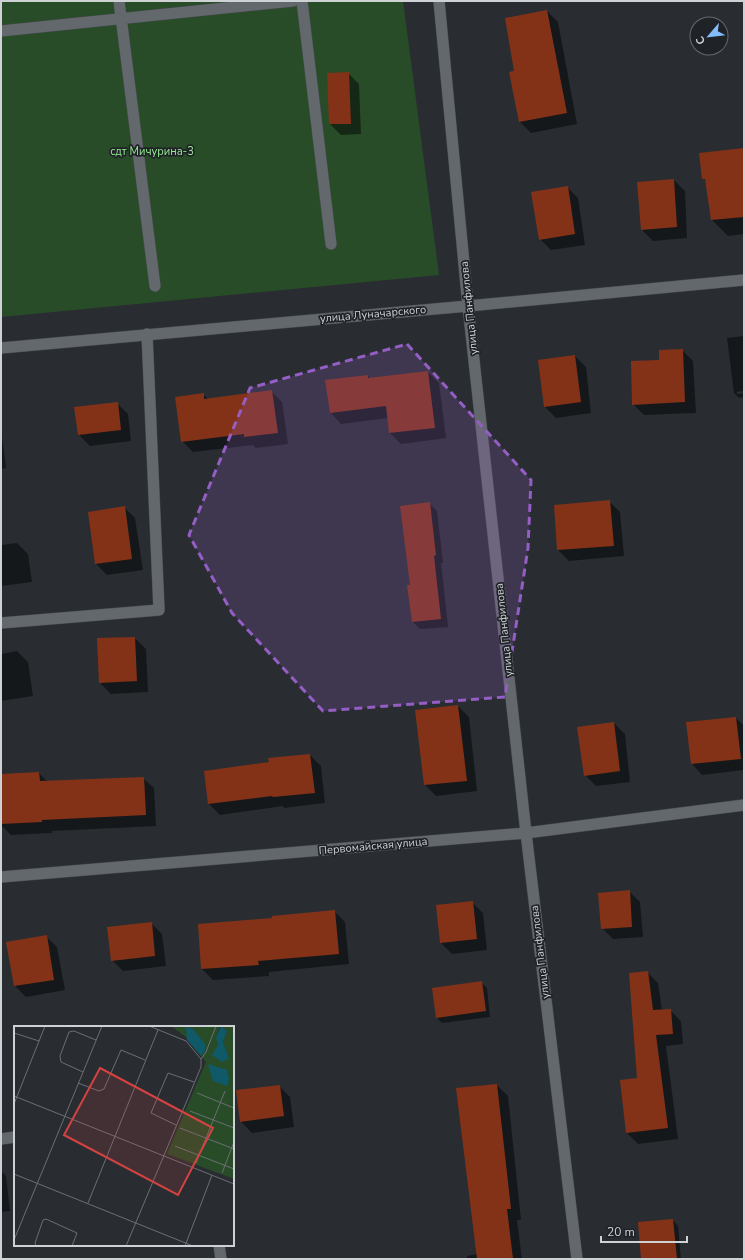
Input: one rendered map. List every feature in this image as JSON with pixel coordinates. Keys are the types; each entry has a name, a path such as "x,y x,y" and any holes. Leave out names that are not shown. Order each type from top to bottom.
{"street":[{"path":"119,1 154,286"},
{"path":"1,31 293,1"},
{"path":"302,1 331,244"},
{"name":"улица Панфилова","path":"439,1 468,306 526,833 578,1259"},
{"name":"улица Луначарского","path":"1,348 744,280"},
{"path":"1,623 159,610 146,334"},
{"name":"Первомайская улица","path":"1,877 526,833 744,805"},
{"path":"1,1139 14,1138"},
{"path":"218,1246 221,1259"}],"highlighted area":[{"path":"407,344 531,480 528,548 505,697 323,711 232,613 189,535 250,388"}],"green space":[{"name":"сдт Мичурина-3","path":"1,1 403,1 439,275 1,317"}],"building":[{"path":"547,10 567,113 519,122 509,72 514,71 505,18"},
{"path":"349,72 351,124 329,124 327,73"},
{"path":"744,148 744,217 711,220 705,179 702,179 699,153"},
{"path":"674,179 677,227 641,230 637,182"},
{"path":"568,186 575,234 539,240 531,192"},
{"path":"683,349 685,402 632,405 631,361 659,360 659,350"},
{"path":"575,355 581,402 544,407 538,360"},
{"path":"428,371 435,428 389,433 386,406 330,413 325,380 368,375 368,378"},
{"path":"272,390 278,433 244,437 244,434 181,442 175,397 204,393 204,399"},
{"path":"118,402 121,430 78,435 74,407"},
{"path":"610,500 614,546 557,550 554,505"},
{"path":"430,502 441,619 412,622 407,585 410,585 400,506"},
{"path":"125,506 132,559 95,564 88,512"},
{"path":"135,637 137,681 99,683 97,638"},
{"path":"458,705 467,781 424,785 415,710"},
{"path":"736,717 741,759 691,764 686,722"},
{"path":"614,722 620,771 584,776 577,727"},
{"path":"310,754 315,793 272,796 208,804 204,771 269,762 268,758"},
{"path":"39,772 40,781 144,777 146,815 42,820 42,822 1,824 1,774"},
{"path":"630,890 632,927 601,929 598,893"},
{"path":"473,901 477,939 440,943 436,905"},
{"path":"335,910 339,954 258,961 259,965 201,969 198,924 272,918 272,916"},
{"path":"152,922 155,956 111,961 107,927"},
{"path":"47,935 54,980 14,986 6,942"},
{"path":"648,971 653,1010 671,1009 673,1034 656,1035 668,1128 626,1133 620,1080 637,1078 629,973"},
{"path":"482,981 486,1011 436,1018 432,988"},
{"path":"497,1084 511,1209 507,1209 513,1259 477,1259 456,1088"},
{"path":"280,1085 284,1116 240,1122 236,1090"},
{"path":"673,1219 677,1259 641,1259 638,1222"}]}
